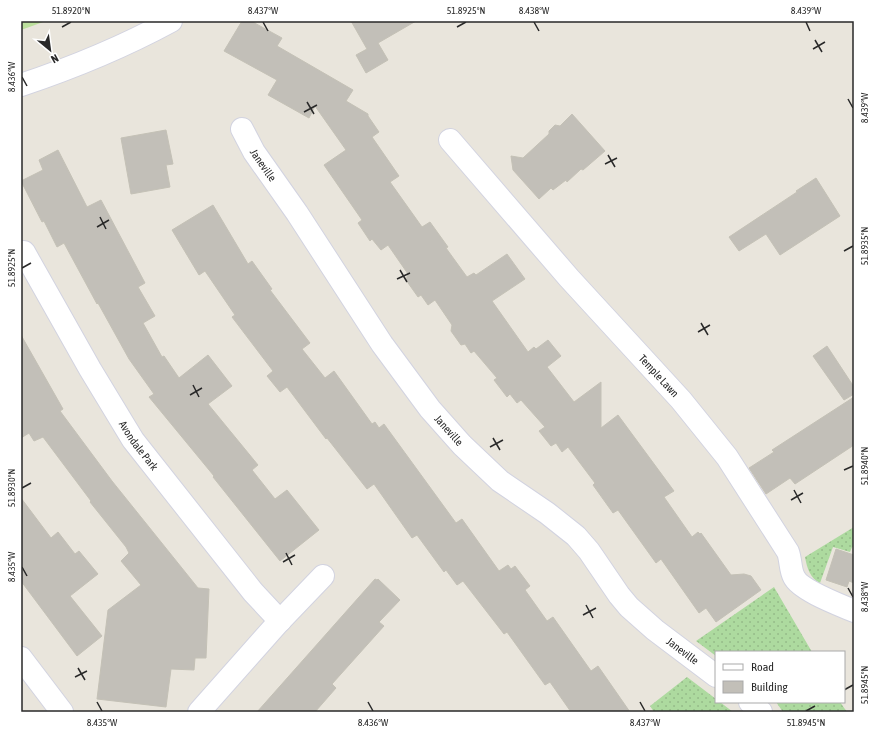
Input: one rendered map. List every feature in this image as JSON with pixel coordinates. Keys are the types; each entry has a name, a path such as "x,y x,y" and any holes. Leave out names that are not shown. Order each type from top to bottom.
{"street":[{"path":"21,85 50,76 112,50 171,21"},
{"name":"Janeville","path":"242,130 254,152 301,219 382,344 430,409 462,445 500,481 547,513 576,536 589,551 619,596 629,607 655,630 715,675"},
{"name":"Temple Lawn","path":"450,140 569,278 681,400 727,457 788,552 791,559 793,576 797,582 805,588 854,611"},
{"name":"Avondale Park","path":"24,252 90,369 133,440 254,592 280,621"},
{"path":"199,712 322,576"},
{"path":"21,658 62,712"},
{"path":"751,703 761,712"}],"green space":[{"path":"21,21 46,21 21,30"},
{"path":"854,527 854,548 852,547 850,552 833,547 820,583 810,572 805,557"},
{"path":"774,587 811,651 715,651 715,655 696,641"},
{"path":"687,677 715,698 715,703 721,703 733,712 654,712 650,706"},
{"path":"777,703 841,703 847,712 783,712"}],"building":[{"path":"242,21 251,21 282,38 277,46 353,90 346,101 368,114 379,132 372,137 399,176 390,182 422,227 430,222 448,247 446,248 467,277 474,273 476,275 507,254 525,279 492,301 528,352 534,347 536,349 548,340 561,356 547,367 574,402 601,382 601,428 618,415 674,491 664,497 692,537 698,532 700,534 701,533 731,575 744,574 751,576 761,590 716,622 706,608 699,613 661,559 656,563 618,510 613,513 593,485 595,483 568,447 562,452 556,443 551,446 539,431 545,427 521,400 517,403 510,394 507,397 494,380 497,378 474,351 471,353 465,344 461,345 451,331 452,325 435,300 428,305 421,295 418,297 406,280 408,274 388,245 381,250 372,239 370,241 358,223 362,220 324,165 346,150 315,106 309,118 268,95 277,80 224,51"},
{"path":"351,21 416,21 378,43 388,60 366,73 356,55 367,49"},
{"path":"572,114 605,151 583,170 581,169 567,182 566,180 553,190 551,188 539,199 513,170 511,156 523,158 549,134 549,131 555,125 560,126"},
{"path":"166,130 173,164 166,165 170,187 131,194 121,138"},
{"path":"58,150 87,207 101,200 145,283 138,287 155,316 143,323 162,357 164,356 179,378 208,355 232,386 208,404 258,465 252,470 275,499 287,490 319,530 280,561 213,477 214,476 149,397 154,394 129,359 64,243 57,247 44,221 42,222 21,181 43,170 39,160"},
{"path":"816,178 840,216 780,255 766,234 739,251 729,237"},
{"path":"213,205 248,264 252,261 272,289 270,290 310,343 302,349 325,378 334,371 372,424 375,422 379,428 384,424 456,523 462,519 499,571 508,565 511,569 515,566 530,586 525,590 547,621 553,617 591,671 598,666 630,712 571,712 550,682 545,685 507,632 504,634 463,581 457,585 446,570 444,572 417,535 412,538 374,484 367,489 327,438 326,439 287,387 280,392 267,376 273,371 232,317 235,315 205,271 199,275 172,230"},
{"path":"21,335 63,409 60,411 112,481 198,588 209,589 206,658 195,658 194,670 171,669 166,707 97,699 108,610 141,585 121,561 129,553 126,547 90,502 91,501 43,437 34,441 29,433 21,438"},
{"path":"827,346 854,387 854,394 844,400 813,356"},
{"path":"854,397 854,445 795,484 790,478 766,494 749,468 774,452 772,450"},
{"path":"21,498 51,538 58,532 75,554 79,551 98,574 70,596 102,636 77,656 21,581"},
{"path":"836,549 854,555 854,583 849,581 847,587 826,580"},
{"path":"375,579 378,579 400,600 379,622 384,626 332,684 336,688 315,712 257,712"}]}
